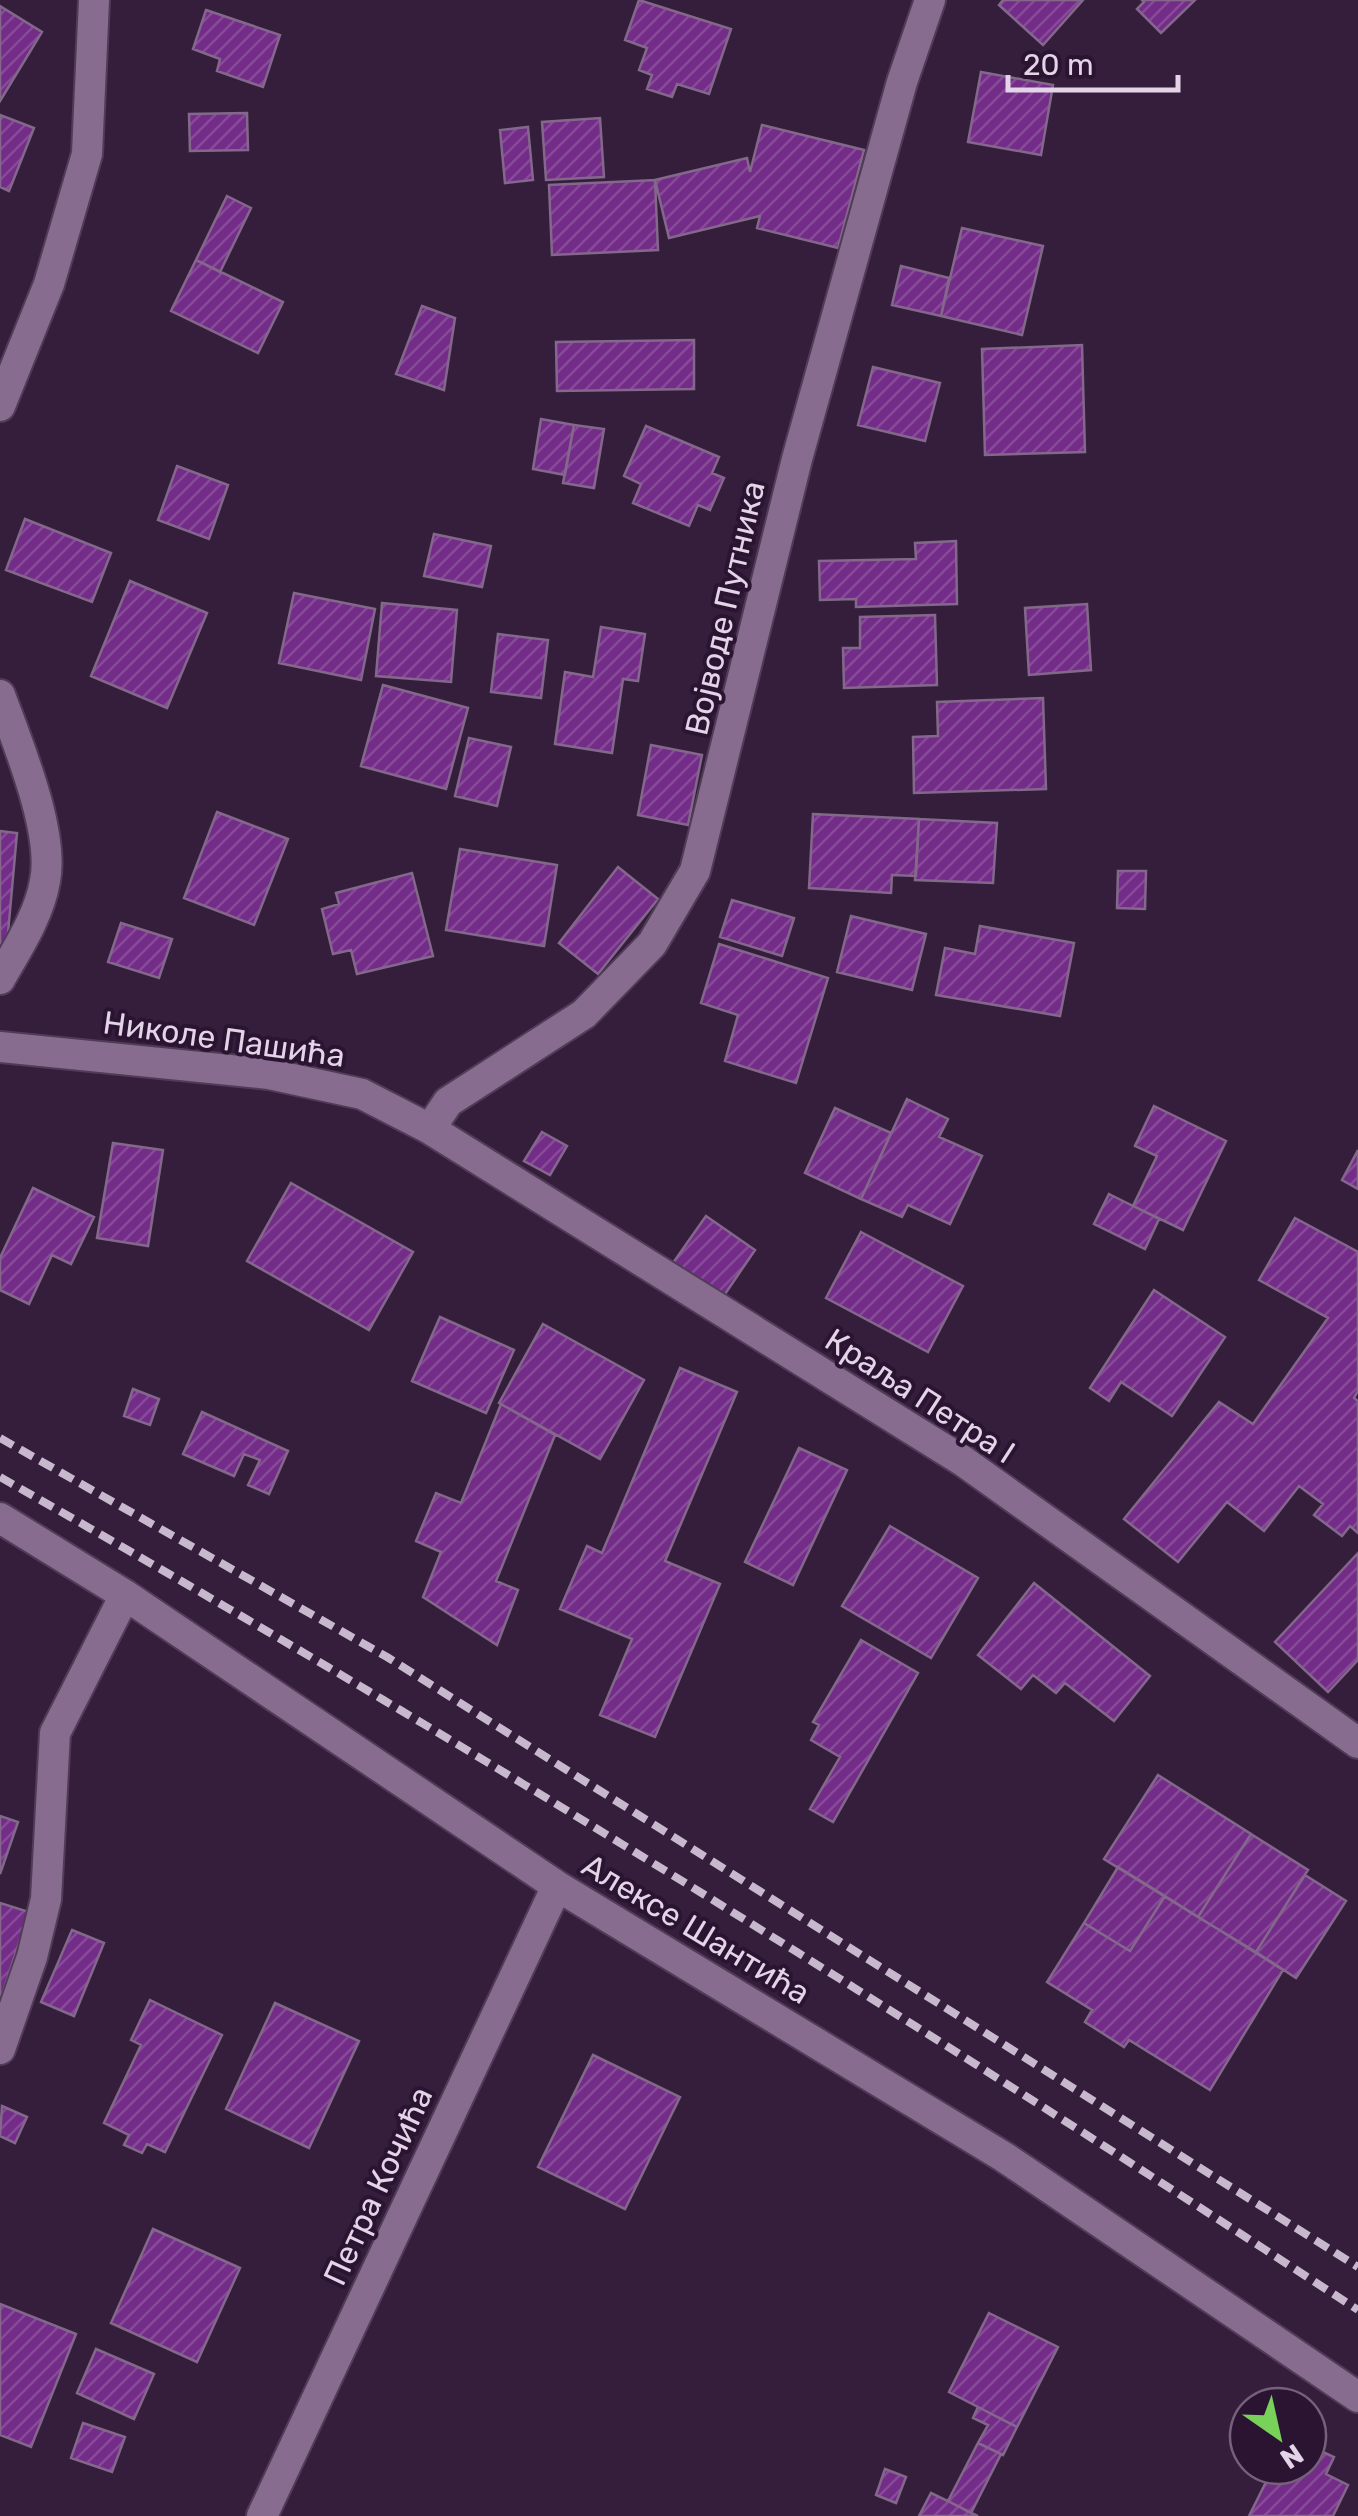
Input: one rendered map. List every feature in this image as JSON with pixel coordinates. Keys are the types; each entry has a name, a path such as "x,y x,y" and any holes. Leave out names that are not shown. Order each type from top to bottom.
{"street":[{"path":"0,406 49,284 87,154 94,0"},
{"name":"Војводе Путника","path":"430,1129 448,1102 584,1014 652,944 695,872 797,459 902,82 930,0"},
{"path":"0,695 45,836 46,880 27,932 0,979"},
{"name":"Николе Пашића","path":"0,1047 269,1074 362,1094 430,1129"},
{"name":"Краља Петра I","path":"430,1129 963,1461 1358,1743"},
{"name":"Алексе Шантића","path":"0,1518 125,1595 557,1886 1004,2157 1358,2397"},
{"path":"0,2049 32,1957 46,1899 56,1733 125,1595"},
{"name":"Петра Кочића","path":"262,2516 557,1886"}],"building":[{"path":"639,0 731,29 709,94 677,84 672,97 647,89 652,75 639,70 647,48 625,40"},
{"path":"1003,0 1083,0 1043,45 999,5"},
{"path":"1142,0 1195,0 1161,33 1137,9"},
{"path":"0,6 42,32 0,101"},
{"path":"206,10 280,35 263,87 217,71 220,59 193,49"},
{"path":"981,72 1053,85 1041,155 968,142"},
{"path":"247,113 248,150 190,151 189,114"},
{"path":"0,115 34,128 9,191 0,187"},
{"path":"600,118 604,177 546,180 542,122"},
{"path":"762,125 864,150 838,248 757,228 760,216 669,238 655,180 747,158 750,172"},
{"path":"528,127 533,180 505,183 500,130"},
{"path":"655,180 658,250 552,255 549,185"},
{"path":"227,196 251,208 220,272 196,260"},
{"path":"962,228 1043,246 1022,335 941,316"},
{"path":"196,260 283,302 258,353 171,311"},
{"path":"901,266 949,278 941,316 892,305"},
{"path":"422,306 455,318 444,390 396,374"},
{"path":"694,340 694,389 557,391 556,342"},
{"path":"1082,345 1085,452 985,455 982,349"},
{"path":"873,367 940,383 925,441 858,425"},
{"path":"541,419 574,425 565,475 533,469"},
{"path":"574,425 604,429 594,488 563,483"},
{"path":"646,426 719,457 712,473 724,478 710,510 698,505 689,526 633,503 641,484 624,476"},
{"path":"177,466 228,485 209,539 158,520"},
{"path":"25,519 111,553 92,602 6,570"},
{"path":"434,534 491,546 482,587 424,576"},
{"path":"956,541 957,604 856,607 856,599 820,600 819,561 916,559 915,543"},
{"path":"130,581 207,613 167,708 91,676"},
{"path":"294,593 375,609 361,680 279,663"},
{"path":"382,603 457,610 451,682 376,676"},
{"path":"1087,604 1091,670 1029,675 1025,608"},
{"path":"935,615 937,685 844,688 843,648 860,648 860,617"},
{"path":"601,627 645,634 638,681 623,679 612,753 555,744 565,672 593,677"},
{"path":"498,634 548,640 541,698 491,692"},
{"path":"383,685 468,708 446,789 361,766"},
{"path":"1043,698 1046,789 914,793 913,737 938,736 937,702"},
{"path":"469,738 511,747 497,806 455,796"},
{"path":"651,745 702,755 688,825 638,815"},
{"path":"217,812 288,839 254,925 184,898"},
{"path":"813,814 919,819 916,876 892,875 891,893 809,888"},
{"path":"919,819 997,823 993,883 915,880"},
{"path":"0,831 17,833 7,944 0,944"},
{"path":"460,849 557,865 544,946 446,930"},
{"path":"618,867 658,899 598,974 559,943"},
{"path":"1118,871 1146,871 1145,909 1117,908"},
{"path":"412,873 433,956 357,974 351,950 333,954 322,909 339,904 336,893"},
{"path":"732,900 794,918 782,956 720,937"},
{"path":"851,916 926,934 912,990 837,972"},
{"path":"121,923 172,939 159,978 108,962"},
{"path":"980,926 1074,943 1060,1016 936,995 945,948 975,954"},
{"path":"719,944 828,978 796,1083 725,1061 738,1015 701,1003"},
{"path":"907,1099 948,1119 939,1137 982,1156 950,1224 908,1205 902,1217 861,1199"},
{"path":"1154,1106 1226,1141 1183,1230 1133,1206 1157,1156 1135,1146"},
{"path":"835,1108 891,1133 861,1199 805,1173"},
{"path":"542,1132 567,1146 550,1175 524,1161"},
{"path":"113,1143 163,1150 148,1246 97,1238"},
{"path":"1358,1150 1358,1189 1342,1180"},
{"path":"291,1183 413,1252 369,1330 247,1261"},
{"path":"33,1188 94,1217 71,1264 52,1255 29,1304 0,1290 0,1258"},
{"path":"1109,1194 1159,1219 1145,1249 1094,1224"},
{"path":"706,1216 755,1250 723,1297 673,1263"},
{"path":"1295,1218 1358,1252 1358,1391 1354,1398 1358,1401 1358,1533 1350,1526 1342,1536 1314,1515 1323,1504 1299,1486 1264,1531 1227,1502 1178,1562 1124,1519 1219,1402 1253,1424 1328,1318 1259,1280"},
{"path":"861,1232 963,1286 928,1352 826,1298"},
{"path":"1154,1290 1225,1337 1172,1416 1121,1382 1109,1401 1090,1388"},
{"path":"440,1317 514,1350 486,1413 412,1381"},
{"path":"543,1324 644,1380 600,1459 499,1403"},
{"path":"680,1368 737,1392 665,1561 720,1584 655,1737 600,1715 632,1639 560,1609 587,1546 602,1553"},
{"path":"133,1389 159,1399 150,1425 124,1416"},
{"path":"501,1404 555,1435 496,1581 518,1590 497,1645 423,1597 441,1552 416,1541 436,1493 461,1503"},
{"path":"202,1412 288,1451 269,1494 248,1485 260,1460 244,1454 234,1476 183,1454"},
{"path":"799,1448 847,1470 793,1585 745,1562"},
{"path":"890,1526 978,1578 931,1658 842,1606"},
{"path":"1358,1553 1358,1660 1328,1692 1275,1642"},
{"path":"1034,1583 1150,1676 1114,1721 1065,1683 1056,1693 1033,1675 1021,1689 978,1655"},
{"path":"861,1640 918,1673 833,1822 810,1809 840,1757 811,1740 819,1725 813,1722"},
{"path":"1158,1775 1251,1834 1198,1917 1104,1859"},
{"path":"0,1816 18,1822 0,1874"},
{"path":"1251,1834 1308,1870 1256,1952 1198,1917"},
{"path":"1118,1867 1165,1896 1130,1951 1084,1923"},
{"path":"1305,1875 1346,1901 1296,1978 1256,1952"},
{"path":"1165,1896 1283,1970 1210,2090 1129,2040 1124,2047 1085,2022 1092,2010 1047,1982 1084,1923 1130,1951"},
{"path":"0,1903 29,1912 0,2001"},
{"path":"72,1930 104,1943 74,2016 41,2002"},
{"path":"150,2000 222,2035 165,2152 147,2144 142,2153 124,2145 129,2135 104,2123 141,2045 131,2040"},
{"path":"275,2003 359,2041 309,2148 226,2109"},
{"path":"593,2055 680,2097 625,2209 538,2167"},
{"path":"2,2106 27,2117 15,2143 0,2136"},
{"path":"153,2229 240,2268 197,2362 111,2323"},
{"path":"0,2304 76,2334 31,2447 0,2435"},
{"path":"989,2313 1058,2347 1017,2427 949,2392"},
{"path":"96,2349 154,2374 134,2419 77,2393"},
{"path":"978,2407 1017,2427 1003,2455 978,2443 988,2425 973,2418"},
{"path":"83,2423 125,2437 112,2472 71,2458"},
{"path":"978,2443 1001,2454 971,2513 948,2501"},
{"path":"885,2469 906,2477 896,2503 876,2495"},
{"path":"1328,2475 1348,2485 1333,2516 1249,2516 1264,2486 1328,2486"},
{"path":"931,2493 948,2501 978,2516 919,2516"}],"railway":[{"path":"0,1438 387,1657 1358,2267"},
{"path":"0,1477 345,1677 685,1883 1358,2310"}]}
